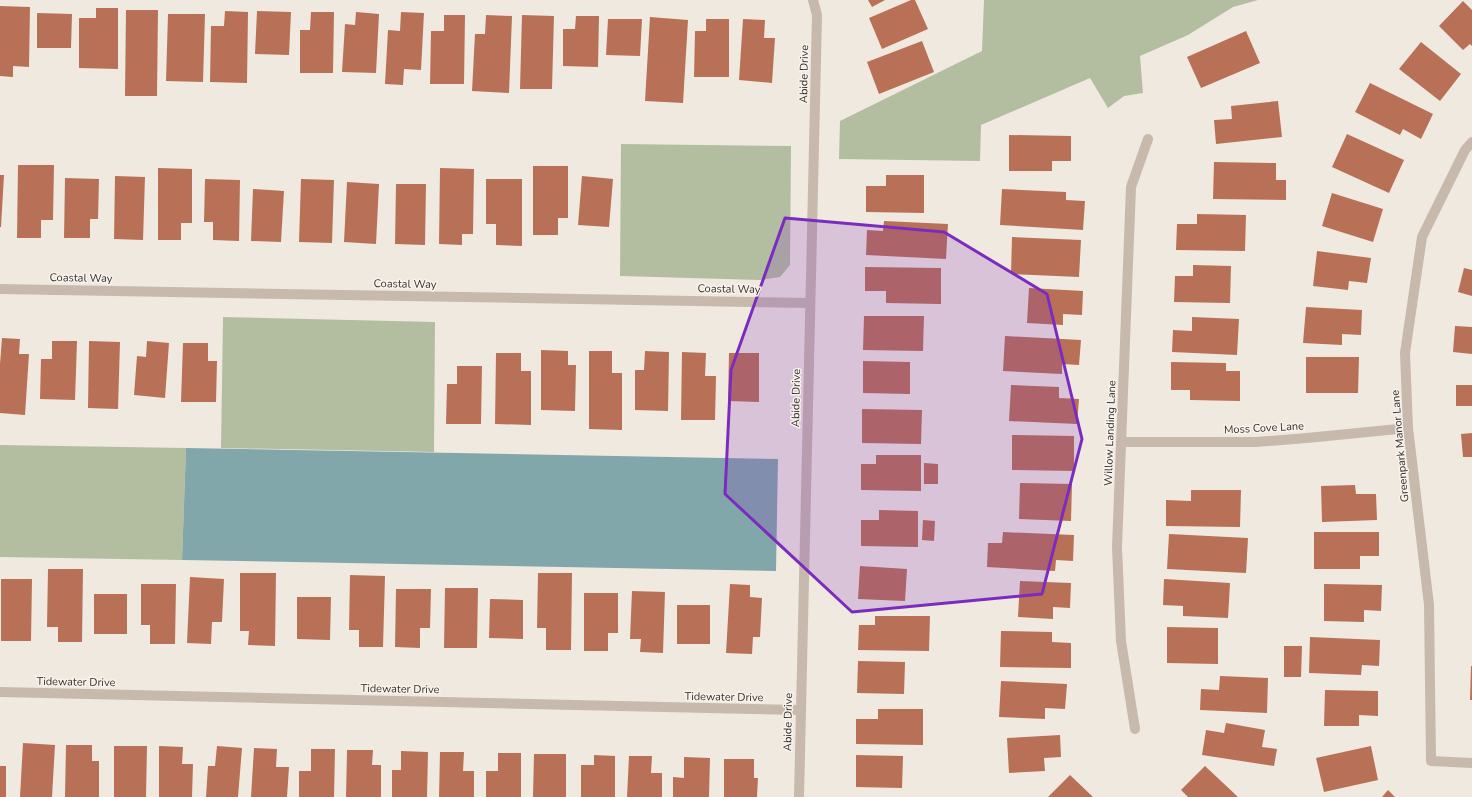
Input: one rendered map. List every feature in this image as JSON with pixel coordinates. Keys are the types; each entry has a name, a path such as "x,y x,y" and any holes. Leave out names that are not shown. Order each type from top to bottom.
{"street":[{"name":"Abide Drive","path":"799,797 817,14 813,0"},
{"name":"Willow Landing Lane","path":"1135,729 1121,641 1117,548 1131,187 1148,139"},
{"name":"Greenpark Manor Lane","path":"1472,142 1465,150 1422,237 1405,353 1408,428 1429,605 1431,761 1472,763"},
{"name":"Coastal Way","path":"0,289 810,303"},
{"name":"Moss Cove Lane","path":"1121,442 1256,442 1408,428"},
{"name":"Tidewater Drive","path":"0,692 800,710"}],"highlighted area":[{"path":"785,218 944,232 1047,294 1082,439 1042,594 852,612 725,494 731,370"}],"green space":[{"path":"984,0 1258,0 1233,7 1188,35 1140,56 1143,93 1124,96 1108,108 1090,78 981,125 980,161 839,159 840,121 982,51"},
{"path":"621,144 791,146 790,265 780,277 760,280 620,276"},
{"path":"223,317 435,322 434,452 221,448"},
{"path":"0,445 186,448 182,560 0,557"}],"water":[{"path":"186,448 778,459 776,571 182,560"}],"building":[{"path":"868,0 885,0 872,7"},
{"path":"911,0 915,0 928,29 882,49 869,18"},
{"path":"1463,1 1472,10 1472,46 1470,44 1463,50 1439,26"},
{"path":"0,6 30,7 29,67 13,66 13,77 0,76"},
{"path":"96,8 118,8 118,69 79,68 79,18 96,18"},
{"path":"126,10 158,10 157,96 125,96"},
{"path":"225,11 248,12 247,83 210,82 211,26 224,26"},
{"path":"257,11 291,12 289,55 255,54"},
{"path":"311,12 334,12 333,73 300,73 300,30 310,30"},
{"path":"356,12 379,14 376,73 342,72 345,24 355,25"},
{"path":"401,12 424,13 421,70 404,69 403,85 385,84 388,30 400,31"},
{"path":"37,13 72,14 71,48 37,48"},
{"path":"168,14 205,14 203,82 166,81"},
{"path":"444,15 465,15 464,84 430,84 431,31 444,31"},
{"path":"486,15 512,16 509,93 472,91 475,34 485,34"},
{"path":"522,15 554,16 552,89 520,89"},
{"path":"576,16 599,16 598,67 563,66 563,29 575,29"},
{"path":"650,17 688,20 683,103 645,101"},
{"path":"608,19 642,19 640,56 606,55"},
{"path":"706,19 729,19 729,77 694,77 695,31 706,31"},
{"path":"743,19 765,20 764,38 775,38 772,83 739,80"},
{"path":"1246,31 1260,63 1201,88 1187,57"},
{"path":"922,41 934,72 879,94 867,62"},
{"path":"1421,42 1461,74 1440,101 1399,69"},
{"path":"1370,83 1433,114 1421,139 1403,129 1400,135 1355,112"},
{"path":"1278,101 1282,137 1216,144 1214,120 1232,119 1231,106"},
{"path":"1347,134 1404,160 1389,193 1332,167"},
{"path":"1009,135 1071,136 1071,161 1052,161 1052,171 1009,171"},
{"path":"1214,162 1276,163 1276,180 1286,180 1286,200 1213,199"},
{"path":"18,165 54,165 53,220 41,220 41,238 17,238"},
{"path":"533,166 568,166 568,218 558,218 558,235 533,235"},
{"path":"158,168 192,169 192,223 181,223 181,240 158,240"},
{"path":"440,168 474,169 473,234 462,234 462,245 439,244"},
{"path":"0,175 4,175 1,227 0,227"},
{"path":"886,175 924,175 924,213 866,212 866,186 886,186"},
{"path":"115,176 145,177 143,240 114,239"},
{"path":"582,176 613,179 609,227 578,225"},
{"path":"65,178 99,179 98,219 90,219 90,238 64,238"},
{"path":"205,179 240,180 239,241 213,240 213,222 204,222"},
{"path":"301,179 334,180 332,243 299,242"},
{"path":"486,179 522,179 522,246 496,245 496,224 486,224"},
{"path":"347,182 379,184 376,244 344,242"},
{"path":"396,184 426,184 425,245 395,244"},
{"path":"253,189 284,191 281,242 251,241"},
{"path":"1002,189 1066,192 1066,200 1085,201 1083,230 1000,225"},
{"path":"1332,193 1383,209 1373,242 1322,226"},
{"path":"1197,214 1246,215 1245,251 1176,250 1177,224 1197,224"},
{"path":"884,221 948,224 946,259 866,255 867,230 883,231"},
{"path":"1012,237 1081,240 1079,277 1011,274"},
{"path":"1317,251 1371,258 1367,283 1349,281 1348,290 1313,286"},
{"path":"1193,265 1231,266 1230,303 1174,302 1175,276 1193,276"},
{"path":"865,267 941,268 941,304 886,303 886,291 865,291"},
{"path":"1464,268 1472,270 1472,296 1458,292"},
{"path":"1029,288 1083,291 1082,315 1063,314 1063,325 1027,323"},
{"path":"1306,307 1362,310 1361,335 1342,334 1342,345 1303,343"},
{"path":"864,316 924,316 923,351 863,350"},
{"path":"1192,317 1239,319 1237,355 1172,352 1173,330 1192,331"},
{"path":"1455,326 1472,327 1472,354 1453,352"},
{"path":"1005,336 1081,340 1079,365 1062,364 1062,374 1003,371"},
{"path":"2,338 20,339 19,354 29,354 25,415 0,413 0,364"},
{"path":"52,341 77,341 75,400 40,399 41,359 52,359"},
{"path":"89,341 120,342 118,409 88,408"},
{"path":"147,341 169,343 165,398 134,395 137,356 146,357"},
{"path":"183,343 208,343 208,361 217,361 216,402 181,402"},
{"path":"541,350 568,351 568,365 576,365 575,411 541,410"},
{"path":"589,351 612,351 612,373 622,373 622,430 589,429"},
{"path":"645,351 669,352 668,411 635,410 635,370 644,370"},
{"path":"682,352 706,353 705,376 716,376 715,420 681,420"},
{"path":"496,353 521,353 521,371 531,371 531,425 495,424"},
{"path":"729,353 759,353 759,402 728,401"},
{"path":"1306,357 1359,357 1358,393 1306,393"},
{"path":"863,361 910,362 910,394 863,393"},
{"path":"1171,362 1226,363 1226,371 1240,371 1240,401 1190,400 1190,390 1171,390"},
{"path":"457,366 482,366 481,424 446,424 447,384 457,384"},
{"path":"1011,385 1059,387 1059,398 1079,399 1077,424 1009,421"},
{"path":"1456,385 1472,385 1472,406 1456,406"},
{"path":"862,409 922,410 921,444 862,443"},
{"path":"1472,433 1472,457 1463,457 1461,434"},
{"path":"1012,435 1074,436 1074,471 1012,470"},
{"path":"876,455 921,455 921,491 861,490 861,464 876,464"},
{"path":"924,463 938,464 938,484 924,484"},
{"path":"1020,483 1072,484 1071,521 1019,519"},
{"path":"1355,485 1356,494 1376,494 1377,520 1322,522 1321,486"},
{"path":"1191,490 1241,490 1240,527 1166,526 1166,500 1191,501"},
{"path":"879,510 918,511 918,547 861,546 861,520 879,520"},
{"path":"923,520 935,521 934,541 922,540"},
{"path":"1003,532 1074,535 1073,561 1056,560 1055,571 987,567 988,543 1002,543"},
{"path":"1314,532 1379,532 1379,556 1360,556 1360,569 1314,569"},
{"path":"1169,534 1248,538 1246,573 1167,569"},
{"path":"860,566 907,569 905,601 858,599"},
{"path":"48,569 83,569 82,642 58,642 58,627 47,627"},
{"path":"240,573 276,573 275,646 248,645 249,631 240,631"},
{"path":"538,573 572,573 571,650 546,650 546,628 537,628"},
{"path":"350,575 385,576 383,647 359,647 359,630 349,630"},
{"path":"190,577 224,579 222,622 212,622 211,644 187,643"},
{"path":"1,579 32,579 31,641 1,641"},
{"path":"1164,579 1230,583 1228,618 1183,616 1183,606 1163,605"},
{"path":"1020,581 1071,583 1070,608 1053,607 1053,619 1018,617"},
{"path":"141,584 176,584 175,644 150,644 150,625 141,625"},
{"path":"730,584 750,585 750,597 762,598 760,637 753,637 752,654 726,653"},
{"path":"1324,584 1382,585 1381,611 1364,610 1364,622 1324,621"},
{"path":"445,588 478,588 477,648 444,648"},
{"path":"396,589 431,589 430,628 420,628 420,648 395,647"},
{"path":"632,591 665,592 663,653 640,652 641,639 630,639"},
{"path":"584,593 618,593 618,633 608,633 608,651 584,651"},
{"path":"94,594 127,594 127,634 94,634"},
{"path":"297,597 331,597 330,640 297,639"},
{"path":"490,599 523,600 523,639 489,638"},
{"path":"677,605 710,605 710,644 677,644"},
{"path":"875,616 930,616 929,651 858,650 859,625 875,625"},
{"path":"1167,627 1218,628 1218,664 1167,663"},
{"path":"1001,631 1052,632 1052,642 1071,643 1071,668 1000,667"},
{"path":"1310,637 1380,640 1379,666 1362,665 1361,675 1309,673"},
{"path":"1284,646 1302,646 1301,677 1284,677"},
{"path":"858,661 905,662 904,694 857,693"},
{"path":"1471,666 1472,700 1470,700"},
{"path":"1220,676 1268,678 1267,713 1200,710 1201,689 1219,690"},
{"path":"1001,681 1067,684 1065,709 1045,708 1045,719 999,717"},
{"path":"1325,690 1378,691 1378,716 1359,715 1359,726 1324,726"},
{"path":"878,709 923,709 923,745 856,744 856,719 878,719"},
{"path":"1226,723 1265,730 1262,747 1277,749 1274,766 1202,755 1206,730 1224,733"},
{"path":"1060,735 1061,757 1044,758 1045,771 1009,773 1007,738"},
{"path":"23,743 55,745 52,797 20,797"},
{"path":"66,745 92,745 92,761 99,761 99,797 65,797"},
{"path":"114,746 147,746 146,797 114,797"},
{"path":"159,746 183,747 182,764 193,764 192,797 159,797"},
{"path":"217,746 242,748 238,797 206,797 208,766 215,766"},
{"path":"1371,746 1378,780 1324,792 1316,758"},
{"path":"254,748 277,749 276,767 289,767 287,797 251,797"},
{"path":"311,749 335,749 334,797 299,797 299,771 311,771"},
{"path":"347,750 373,750 372,765 381,765 381,797 346,797"},
{"path":"401,751 428,752 427,797 392,797 392,770 401,770"},
{"path":"440,752 464,752 463,771 474,771 474,797 439,797"},
{"path":"498,753 521,753 521,797 486,797 486,771 498,771"},
{"path":"534,754 566,754 566,797 533,797"},
{"path":"594,755 615,756 615,797 581,797 581,765 594,765"},
{"path":"856,755 903,756 902,788 856,787"},
{"path":"629,756 652,756 651,773 662,773 662,797 627,797"},
{"path":"684,757 710,758 709,797 673,797 673,777 684,778"},
{"path":"724,759 754,759 754,778 758,778 757,797 724,797"},
{"path":"0,766 6,766 6,797 0,797"},
{"path":"1205,766 1238,797 1188,797 1181,790"},
{"path":"1070,775 1093,797 1048,797"},
{"path":"1388,790 1395,797 1382,797"}]}
